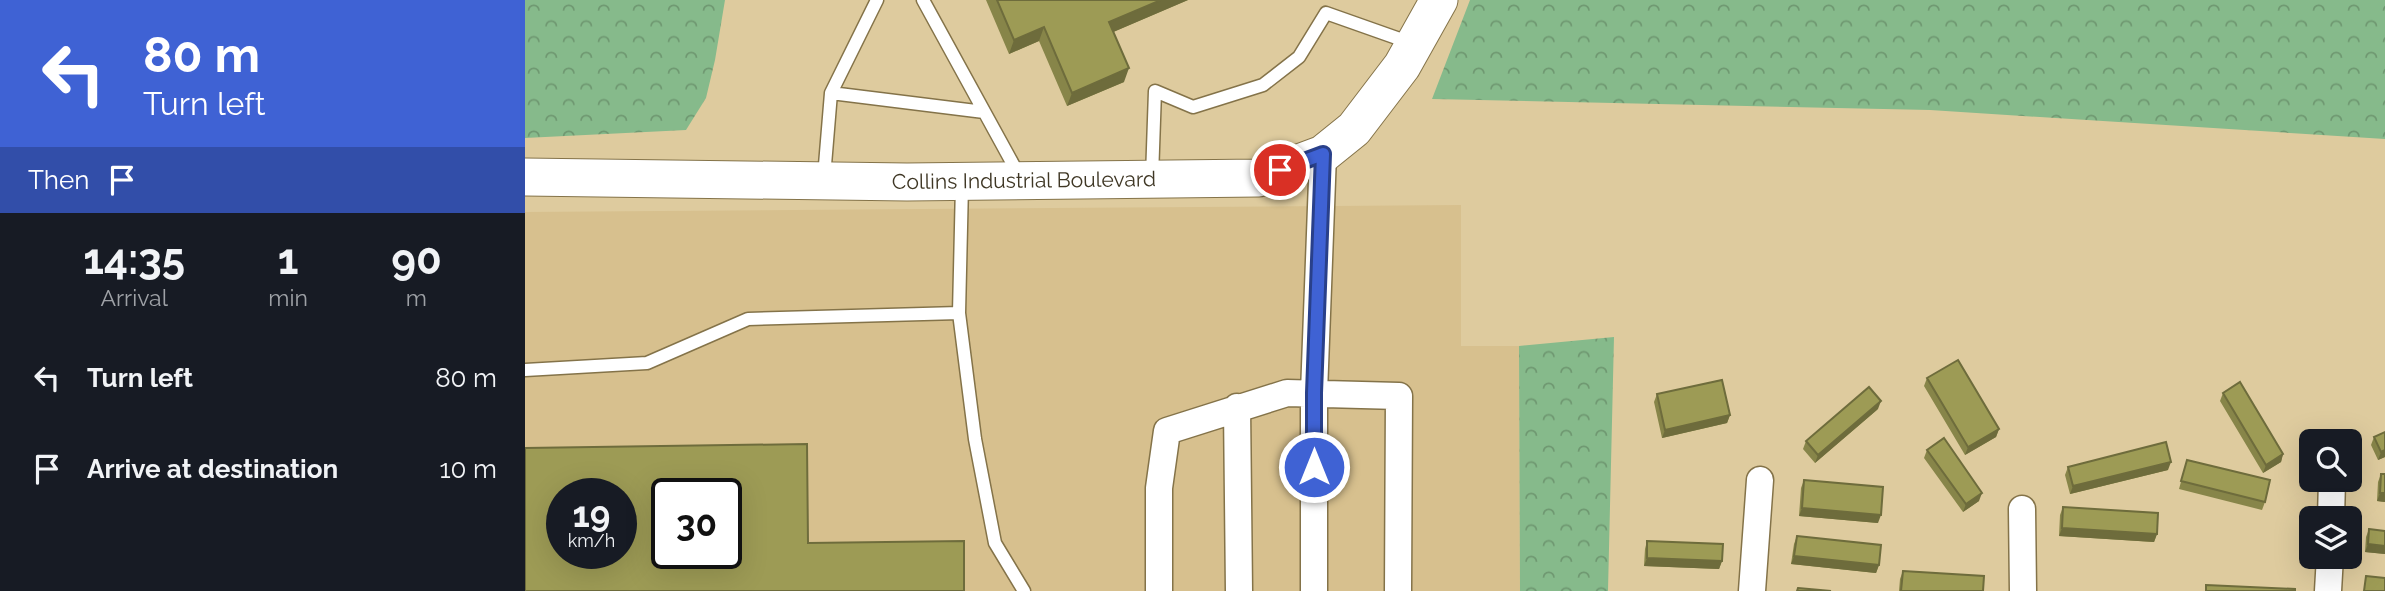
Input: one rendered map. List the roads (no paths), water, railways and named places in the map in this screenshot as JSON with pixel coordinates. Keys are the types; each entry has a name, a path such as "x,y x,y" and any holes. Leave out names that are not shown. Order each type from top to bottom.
{"street":[{"name":"Collins Industrial Boulevard","path":"525,177 824,181 1259,178 1323,154 1354,129 1402,66 1439,0"},
{"path":"1314,591 1314,393 1323,154"},
{"path":"1160,591 1159,488 1167,431 1287,393 1314,393 1399,396 1398,591"},
{"path":"1237,407 1239,591"},
{"path":"1752,591 1760,480"},
{"path":"2022,509 2023,591"},
{"path":"2328,591 2329,569"}],"lane":[{"path":"824,181 831,93 877,0"},
{"path":"923,0 1021,180"},
{"path":"1152,179 1155,91 1193,107 1263,85 1299,57 1326,13 1415,44"},
{"path":"831,93 984,112"},
{"path":"962,181 959,313 975,439 995,543 1024,591"},
{"path":"525,370 647,363 748,319 959,313"}]}
